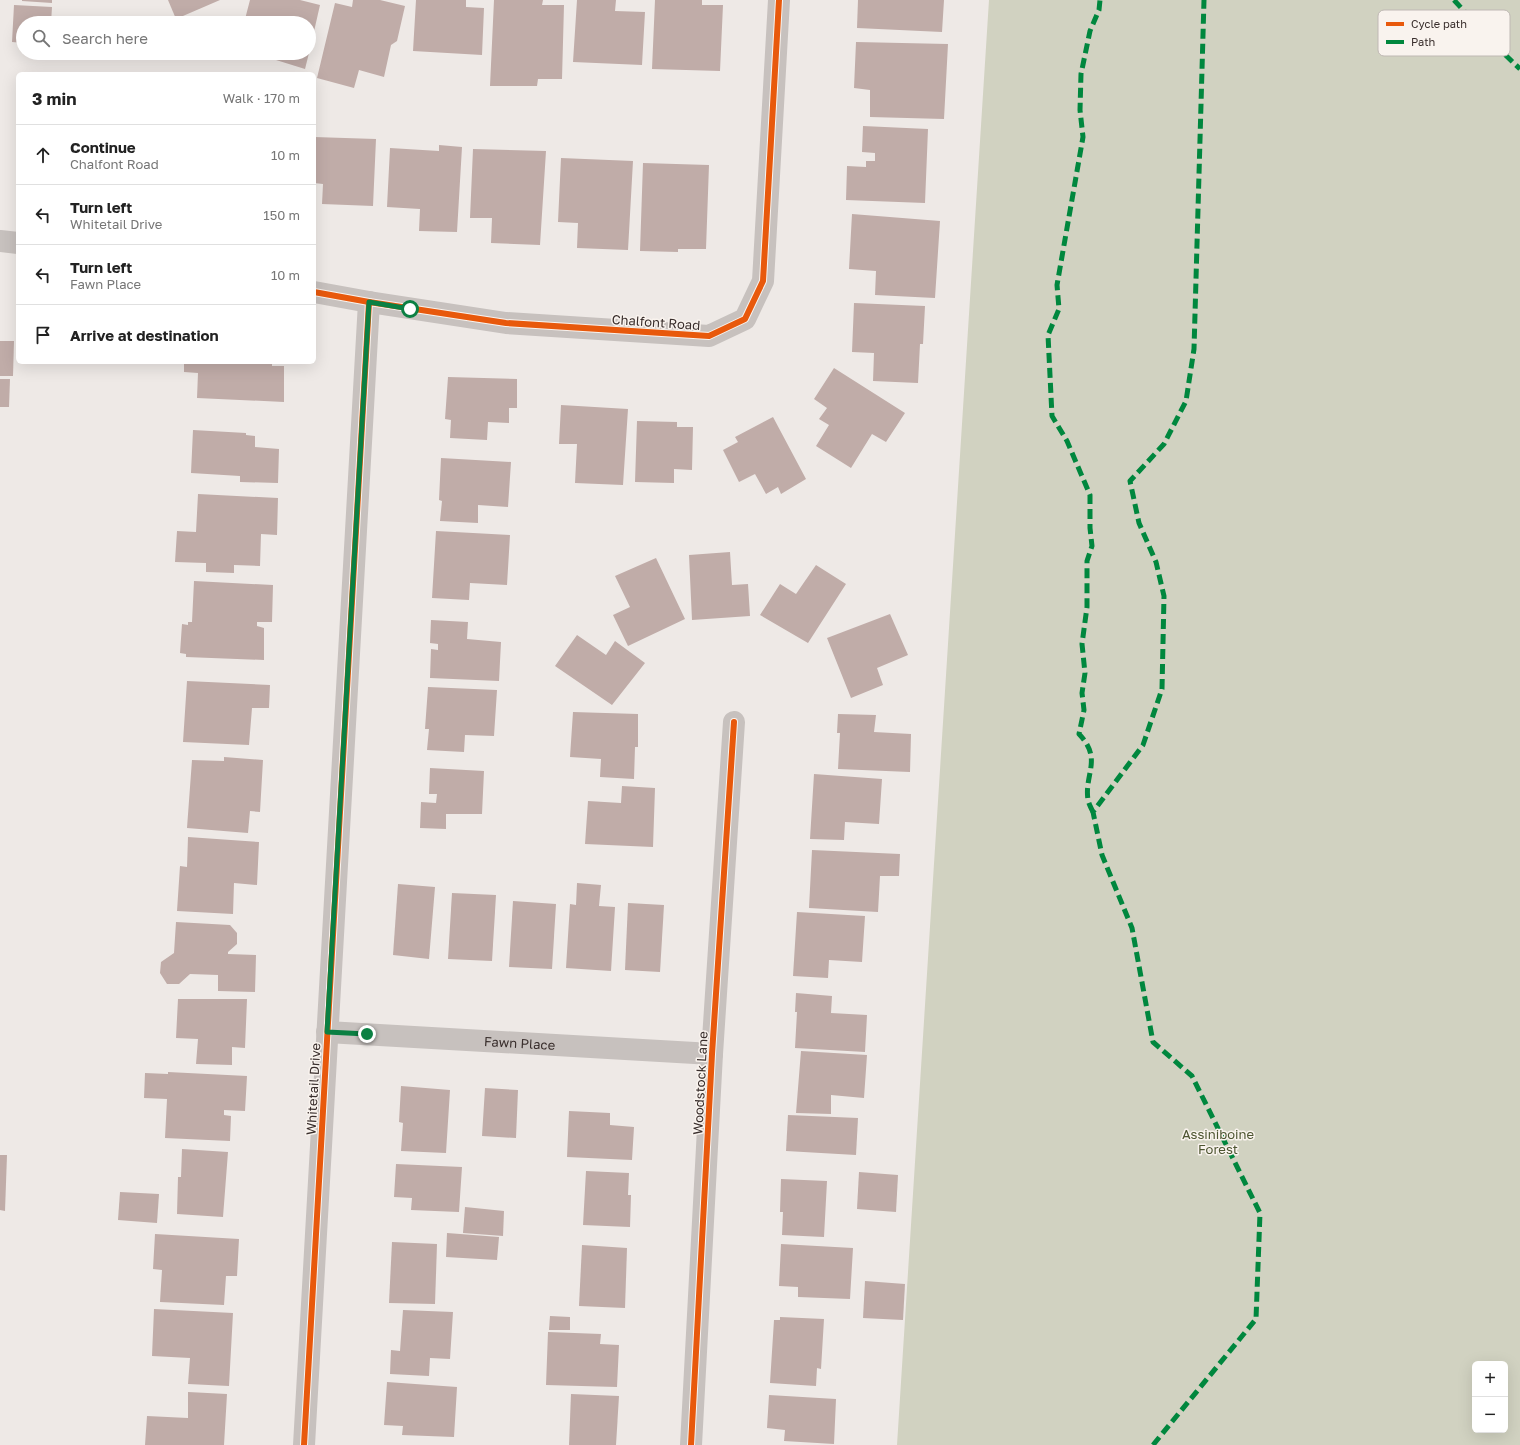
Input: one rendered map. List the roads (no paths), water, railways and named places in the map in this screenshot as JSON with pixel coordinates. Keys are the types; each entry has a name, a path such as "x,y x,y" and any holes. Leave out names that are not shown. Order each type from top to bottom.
{"street":[{"name":"Chalfont Road","path":"316,292 506,323 709,336 745,319 763,281 779,0"},
{"path":"0,242 16,243"},
{"name":"Whitetail Drive","path":"304,1445 369,302"},
{"name":"Woodstock Lane","path":"691,1445 712,1054 734,722"},
{"name":"Fawn Place","path":"327,1032 712,1054"}],"park label":[{"name":"Assiniboine Forest","path":"1218,1142"}]}
